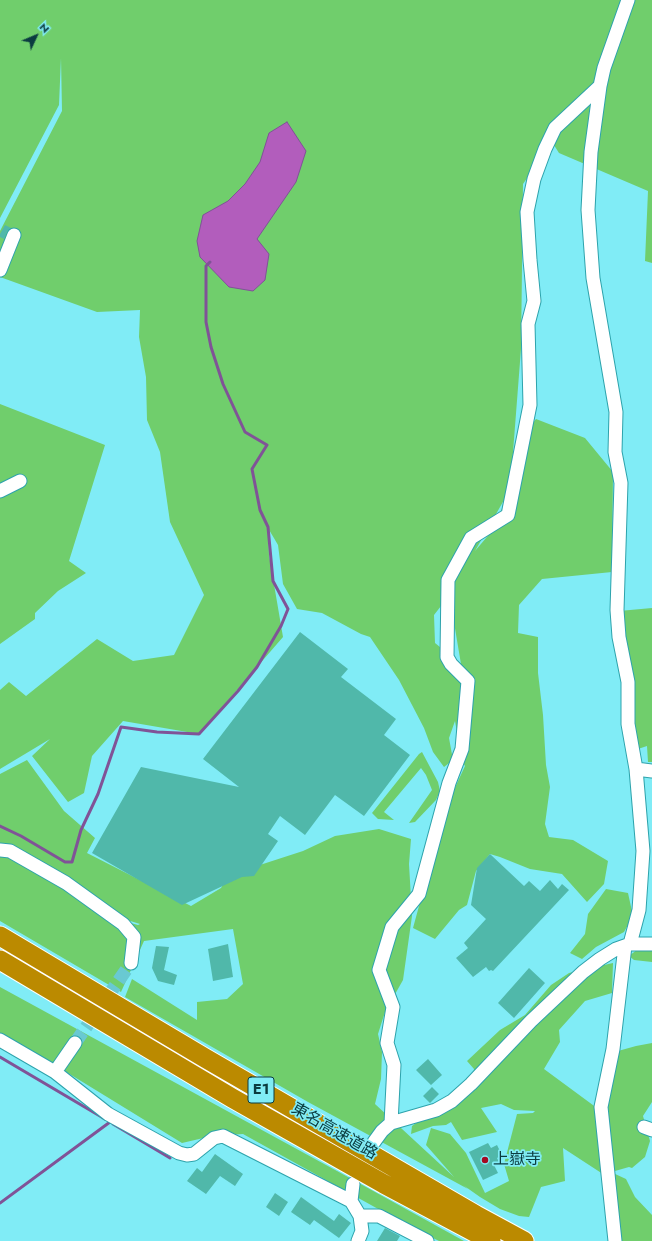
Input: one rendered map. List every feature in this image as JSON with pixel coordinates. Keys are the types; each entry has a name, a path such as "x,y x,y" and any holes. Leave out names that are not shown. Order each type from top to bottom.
{"highway":[{"name":"東名高速道路","path":"0,936 205,1058 524,1241"},
{"name":"東名高速道路","path":"0,960 239,1102 384,1184 491,1241"}],"street":[{"path":"615,1241 601,1107 613,1049 627,945 639,910 643,851 636,769 628,724 628,682 619,636 617,610 620,484 615,452 616,412 593,278 588,210 591,152 600,86 604,68 628,0"},
{"path":"391,1123 394,1065 387,1043 393,1007 379,970 392,927 419,894 449,783 462,749 468,682 447,657 448,580 471,538 508,515 530,405 528,324 534,301 527,212 534,179 545,149 555,128 600,86"},
{"path":"0,270 14,235"},
{"path":"0,491 20,481"},
{"path":"636,769 652,771"},
{"path":"0,850 10,851 66,883 98,904 123,924 134,937 130,963"},
{"path":"374,1142 382,1131 391,1123 436,1110 452,1101 471,1084 531,1021 583,972 600,959 616,949 627,945 652,944"},
{"path":"55,1072 75,1043"},
{"path":"2,1045 55,1072 108,1114 179,1153 187,1155 194,1154 214,1138 223,1136 351,1201 360,1216 362,1231 358,1241"},
{"path":"351,1201 353,1184"},
{"path":"360,1216 379,1216 427,1241"}],"green space":[{"path":"0,0 652,0 652,263 645,261 648,191 559,153 552,142 523,184 521,349 511,478 526,431 536,419 585,438 613,472 612,572 542,579 519,605 518,633 538,637 538,673 543,715 546,765 550,787 545,824 549,837 573,840 608,861 604,884 587,902 562,874 530,869 490,854 476,871 467,905 459,910 435,939 413,928 446,807 465,766 462,761 455,721 449,738 453,760 444,767 433,752 424,728 399,680 370,637 361,634 322,613 297,609 283,584 278,545 268,528 269,555 283,637 199,734 123,721 92,756 84,793 68,802 32,756 50,739 0,769 0,690 9,682 26,696 97,639 133,661 174,655 204,595 170,522 160,452 147,420 146,377 139,337 140,310 97,312 0,277 0,231 62,111 61,58 59,105 0,218","holes":["504,500 501,512 503,518 475,551","449,593 461,664 435,643 434,615 448,597"]},
{"path":"0,404 105,445 69,561 86,573 58,591 35,613 35,619 0,644"},
{"path":"652,608 652,762 648,762 647,746 635,750 619,611"},
{"path":"422,752 438,782 440,791 436,800 415,822 409,823 432,790 426,775 421,768 384,812 394,820 378,819 372,813"},
{"path":"27,760 64,811 95,838 87,853 191,906 221,888 229,875 303,851 335,836 379,829 411,839 409,864 412,916 403,980 385,1012 378,1034 382,1052 381,1079 375,1104 454,1177 426,1145 431,1128 450,1134 466,1153 485,1193 509,1181 504,1164 517,1114 533,1113 535,1111 514,1110 501,1104 481,1108 497,1132 462,1140 451,1122 446,1125 433,1126 411,1134 412,1126 471,1084 474,1069 467,1061 500,1030 525,1015 551,985 569,973 613,963 612,993 585,1001 559,1030 560,1042 544,1069 601,1111 618,1051 652,1043 652,1102 643,1116 650,1141 645,1157 632,1168 629,1167 615,1171 608,1168 609,1178 563,1148 565,1181 541,1187 529,1217 519,1216 500,1209 463,1185 468,1189 308,1102 125,997 132,979 197,1020 197,1002 227,999 243,984 233,929 144,941 121,992 0,921 0,853 70,892 102,915 138,925 140,924 111,915 0,844 0,774"},
{"path":"606,889 628,893 633,916 624,932 596,947 582,959 570,953 585,934 588,914"},
{"path":"642,946 652,948 652,962 634,960 629,956"},
{"path":"0,987 464,1241 439,1241 407,1225 243,1134 212,1136 182,1143 50,1062 0,1036"},
{"path":"613,1173 626,1179 635,1197 652,1215 652,1241 618,1241"}],"shaded area":[{"path":"287,122 306,151 296,182 257,239 269,254 265,280 253,291 229,287 200,257 197,241 203,215 228,201 245,184 260,162 269,133"}],"building":[{"path":"5,225 11,228 7,232 4,239 0,237 0,234"},
{"path":"300,632 348,669 341,677 396,719 384,735 410,755 364,816 335,795 305,835 280,816 268,834 278,841 254,876 242,877 182,905 92,853 141,767 239,787 203,759"},
{"path":"490,854 524,886 529,881 540,891 550,880 558,889 562,884 569,890 493,971 489,971 486,967 473,977 456,958 468,948 464,943 486,919 471,905 477,868"},
{"path":"228,944 233,977 213,981 208,949"},
{"path":"156,946 169,947 164,970 177,975 174,985 158,981 152,968"},
{"path":"529,968 545,983 514,1018 498,1003"},
{"path":"428,1059 442,1075 431,1085 416,1070"},
{"path":"432,1087 439,1094 430,1103 423,1096"},
{"name":"上嶽寺","path":"488,1143 491,1148 497,1145 502,1155 497,1158 499,1162 494,1165 498,1173 483,1180 469,1152"},
{"path":"215,1154 243,1174 235,1186 220,1176 206,1194 187,1181 197,1168 202,1172"},
{"path":"275,1193 288,1202 279,1216 266,1207"},
{"path":"301,1197 334,1221 339,1214 351,1223 339,1238 314,1220 310,1225 291,1212"},
{"path":"385,1228 400,1236 397,1241 377,1241"}],"waterway":[{"path":"0,826 21,836 65,862 72,862 81,830 98,794 121,727 157,732 199,734 238,691 257,667 281,626 288,609 273,581 268,527 260,510 252,469 267,445 245,432 223,384 211,347 206,322 206,266 210,262"},
{"path":"0,1057 105,1119"},
{"path":"0,1203 110,1122"},
{"path":"113,1124 170,1158"}],"tunnel":[{"path":"75,1043 131,963"}],"place":[{"name":"上嶽寺","path":"485,1160"}]}
